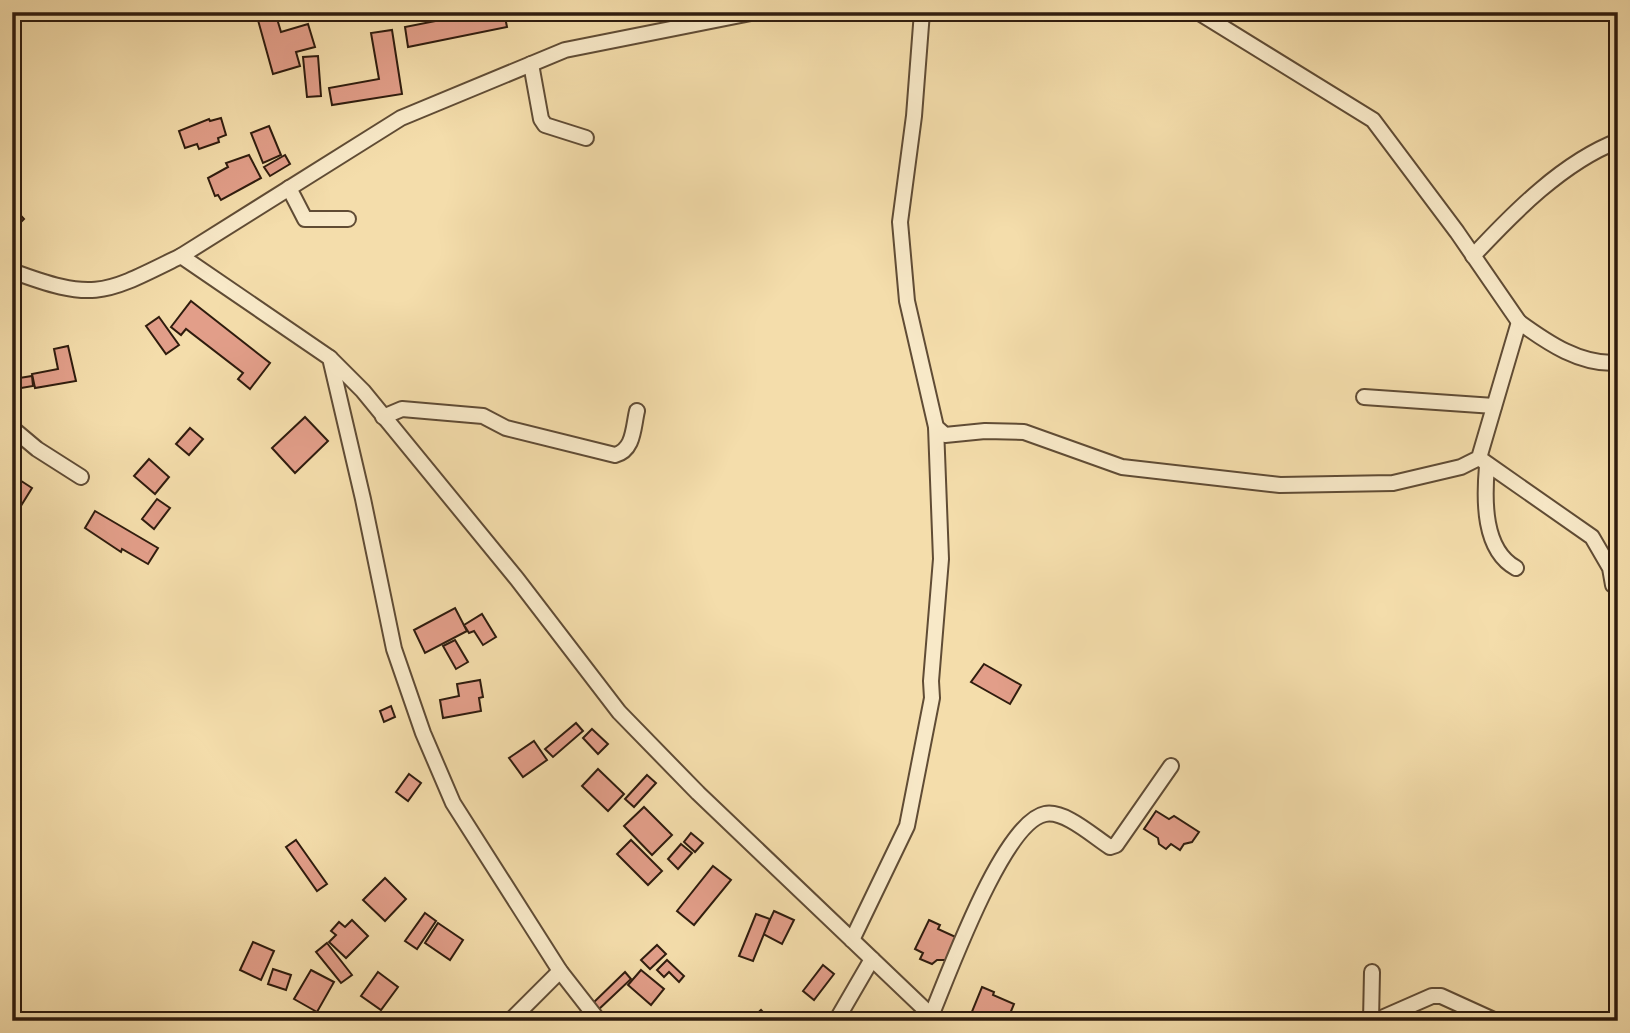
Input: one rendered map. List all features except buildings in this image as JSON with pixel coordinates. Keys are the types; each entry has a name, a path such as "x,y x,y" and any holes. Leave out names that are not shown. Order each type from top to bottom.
{"street":[{"path":"12,271 52,286 101,291 126,283 181,256 401,118 565,50 756,12"},
{"path":"852,940 907,826 932,698 941,559 936,427 907,301 900,222 914,116 922,12"},
{"path":"1198,12 1373,120 1474,256 1519,322 1571,355 1605,364 1618,363"},
{"path":"531,64 541,120 545,125 586,138"},
{"path":"1474,256 1500,226 1566,168 1589,152 1618,141"},
{"path":"289,188 305,219 348,219"},
{"path":"181,256 330,358 363,391 517,579 620,712 698,793 934,1018 999,860 1030,821 1043,814 1055,814 1110,847 1116,845 1171,766"},
{"path":"1516,568 1503,561 1494,547 1483,462 1494,407 1519,322"},
{"path":"12,339 12,349"},
{"path":"330,358 394,649 423,733 453,803 560,971 599,1021"},
{"path":"1364,397 1494,407"},
{"path":"383,417 402,409 483,416 506,428 615,455 624,453 630,445 636,411"},
{"path":"936,427 945,435 1024,432 1122,467 1280,485 1393,483 1483,462 1534,494 1556,514 1592,537 1610,568 1613,585 1618,586"},
{"path":"12,428 37,449 81,477"},
{"path":"836,1021 872,959"},
{"path":"510,1021 560,971"},
{"path":"1372,972 1373,1021 1432,996 1441,996 1496,1021"}]}
